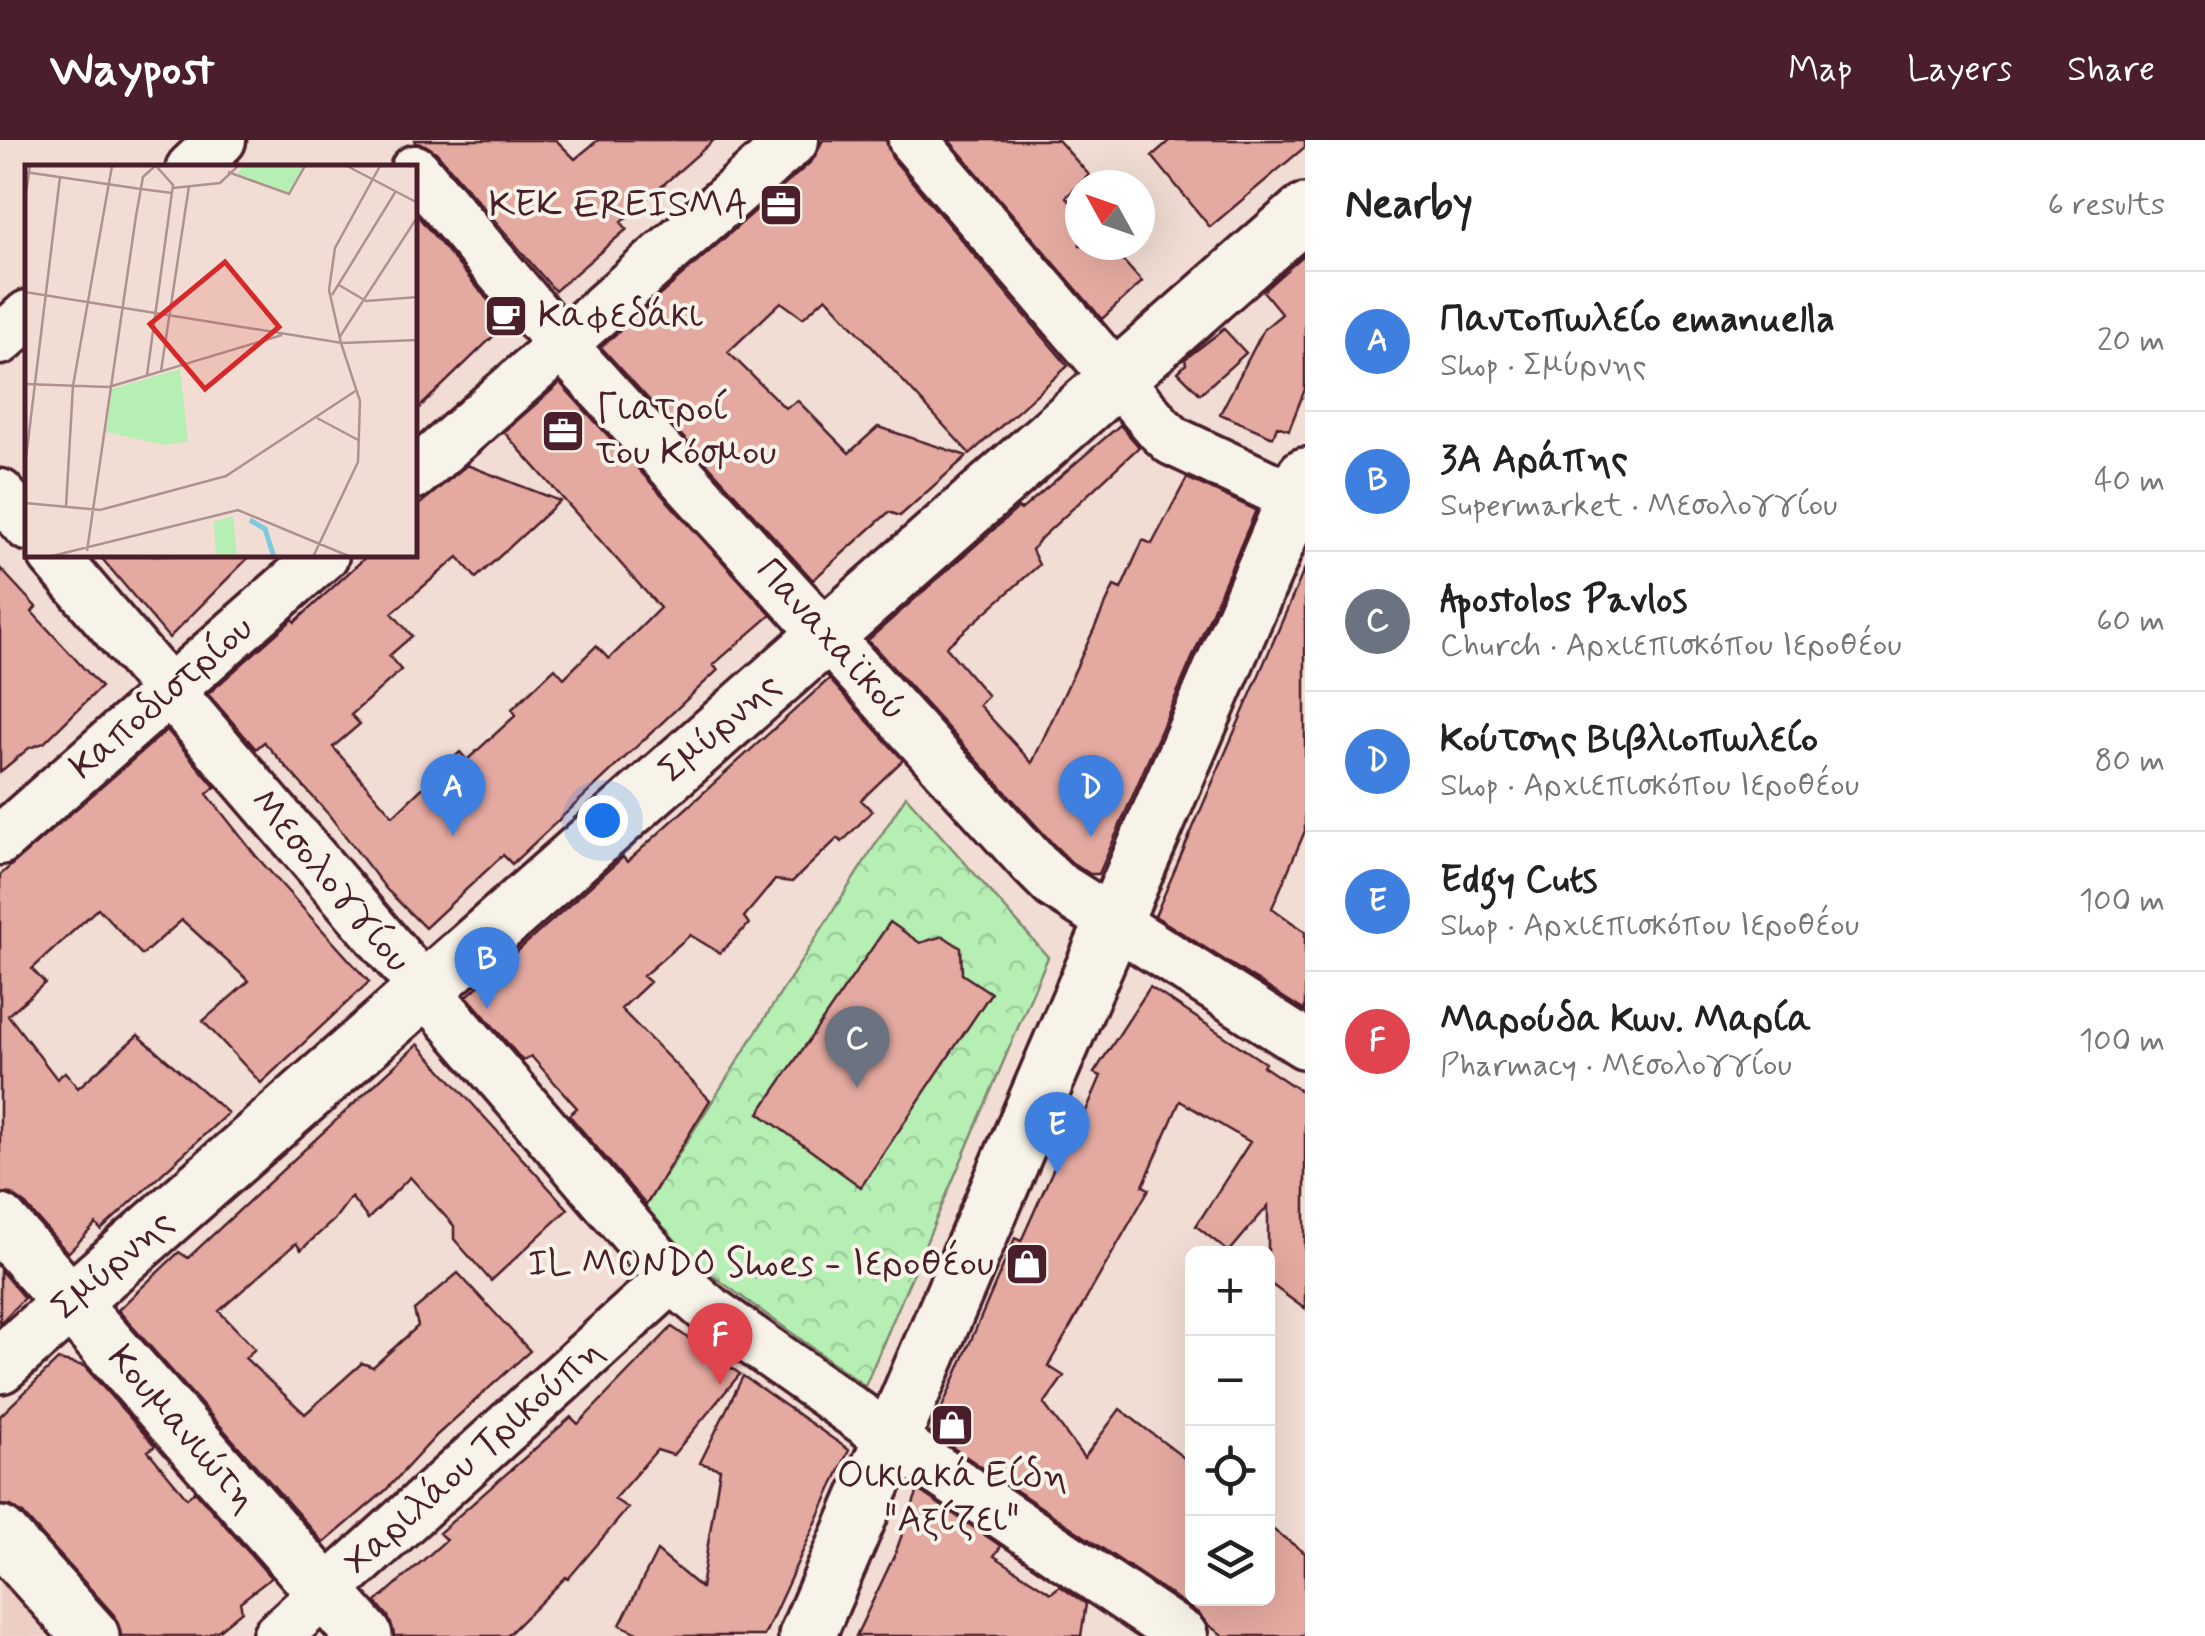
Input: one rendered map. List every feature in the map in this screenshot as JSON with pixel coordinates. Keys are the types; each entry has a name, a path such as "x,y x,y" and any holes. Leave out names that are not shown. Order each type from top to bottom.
{"street":[{"path":"194,165 221,140"},
{"name":"Παναχαϊκού","path":"390,140 411,165"},
{"path":"418,471 794,140"},
{"path":"806,1636 1302,493 1173,440 913,140"},
{"name":"Παναχαϊκού","path":"418,174 562,345 1054,884 1305,1044"},
{"name":"Σμύρνης","path":"0,1365 1305,212"},
{"path":"0,340 25,318"},
{"path":"0,494 25,523"},
{"name":"Μεσολογγίου","path":"56,558 672,1278 708,1309 892,1439 1183,1636"},
{"name":"Καποδιστρίου","path":"0,840 321,558"},
{"name":"Κουμανιώτη","path":"0,1223 364,1636"},
{"name":"Χαριλάου Τρικούπη","path":"276,1636 672,1278"},
{"path":"0,1535 91,1636"}],"shaded area":[{"path":"0,1557 68,1636 0,1636"}],"green space":[{"path":"906,796 1048,957 865,1386 698,1265 645,1207"}],"building":[{"path":"415,140 556,140 575,159 598,140 714,140 621,222 627,229 555,291 436,152"},
{"path":"823,140 886,140 892,158 1068,366 970,454 826,297 803,318 781,302 728,352 785,408 798,401 849,453 878,427 967,456 900,516 889,512 813,580 601,347 812,161"},
{"path":"949,140 1058,140 1085,170 1065,170 1065,260 1122,260 1142,282 1102,319"},
{"path":"1170,140 1305,140 1305,147 1210,227 1152,156"},
{"path":"418,217 507,323 418,409"},
{"path":"1305,254 1305,389 1289,430 1277,426 1273,437 1220,414 1264,329 1282,314 1263,291"},
{"path":"1224,329 1246,353 1200,394 1178,372 1186,364 1185,359"},
{"path":"560,383 771,615 713,665 718,670 512,864 503,855 425,928 387,890 329,815 264,742 256,749 208,694 365,558 418,558 418,506 467,465 560,501 476,578 458,557 392,613 412,636 389,656 401,670 351,715 360,724 333,747 393,816 460,752 467,760 516,715 512,709 555,668 564,678 596,646 609,659 660,608 504,432"},
{"path":"1120,425 1139,447 1041,538 1032,550 1039,565 946,647 988,696 979,705 1032,763 1114,586 1121,589 1143,540 1152,544 1187,478 1256,510 1099,874 1090,874 1054,845 868,640 1018,508 1021,510"},
{"path":"102,558 248,558 169,638"},
{"path":"0,568 36,607 32,612 101,687 44,743 29,748 0,772"},
{"path":"1305,568 1305,831 1272,908 1305,932 1305,1011 1155,916"},
{"path":"829,679 903,760 861,800 872,811 842,842 838,838 792,882 775,880 744,917 749,924 720,953 690,935 643,976 650,982 621,1009 710,1100 646,1205 569,1115 577,1108 531,1056 523,1061 467,996 623,857 627,862"},
{"path":"167,730 215,787 207,794 256,856 369,982 261,1083 203,1021 249,981 182,920 142,955 98,908 32,969 45,983 8,1015 57,1079 65,1072 78,1088 138,1035 228,1113 101,1230 96,1224 68,1253 23,1202 11,1194 0,1193 0,875"},
{"path":"890,922 920,943 943,936 961,948 962,974 991,993 861,1187 759,1113"},
{"path":"1150,987 1305,1094 1305,1309 1275,1287 1275,1246 1268,1246 1268,1206 1234,1246 1221,1246 1196,1226 1250,1142 1180,1101 1143,1186 1149,1189 1048,1366 1064,1376 1044,1404 1084,1458 1120,1409 1185,1459 1185,1604 931,1433 1015,1238 1021,1241 1065,1143 1071,1146 1101,1076 1094,1073"},
{"path":"418,1044 568,1209 491,1281 454,1239 454,1226 410,1177 368,1219 351,1197 334,1220 301,1250 296,1243 219,1311 255,1349 245,1358 305,1414 362,1363 373,1367 418,1326 414,1310 458,1273 530,1351 437,1435 385,1491 324,1543 118,1310 179,1252 188,1258"},
{"path":"0,1270 24,1298 0,1323"},
{"path":"672,1327 740,1374 673,1455 657,1450 614,1499 628,1508 568,1579 507,1636 394,1636 388,1616 376,1602 446,1540 439,1533 571,1417 578,1424"},
{"path":"58,1360 84,1366 155,1446 148,1451 187,1498 195,1491 271,1578 240,1602 242,1611 219,1630 205,1636 121,1636 114,1615 23,1514 11,1506 0,1505 0,1416"},
{"path":"743,1376 849,1450 764,1636 644,1636 620,1625 657,1551 701,1588 720,1469 700,1463"},
{"path":"918,1490 1001,1546 994,1556 1051,1593 1060,1586 1086,1604 1081,1636 856,1636 895,1554"},
{"path":"1275,1531 1305,1553 1305,1636 1224,1636 1188,1606 1275,1606"}],"place":[{"name":"KEK EREISMA","path":"781,205"},
{"name":"Καφεδάκι","path":"506,316"},
{"name":"Γιατροί του Κόσμου","path":"563,431"},
{"name":"Παντοπωλείο emanuella","path":"453,836"},
{"name":"Κούτσης Βιβλιοπωλείο","path":"1091,837"},
{"name":"3Α Αράπης","path":"487,1009"},
{"name":"Apostolos Pavlos","path":"857,1088"},
{"name":"Edgy Cuts","path":"1057,1174"},
{"name":"IL MONDO Shoes - Ιεροθέου","path":"1027,1264"},
{"name":"Μαρούδα Κων. Μαρία","path":"720,1385"},
{"name":"Οικιακά Είδη \"Αξίζει\"","path":"952,1425"}]}
